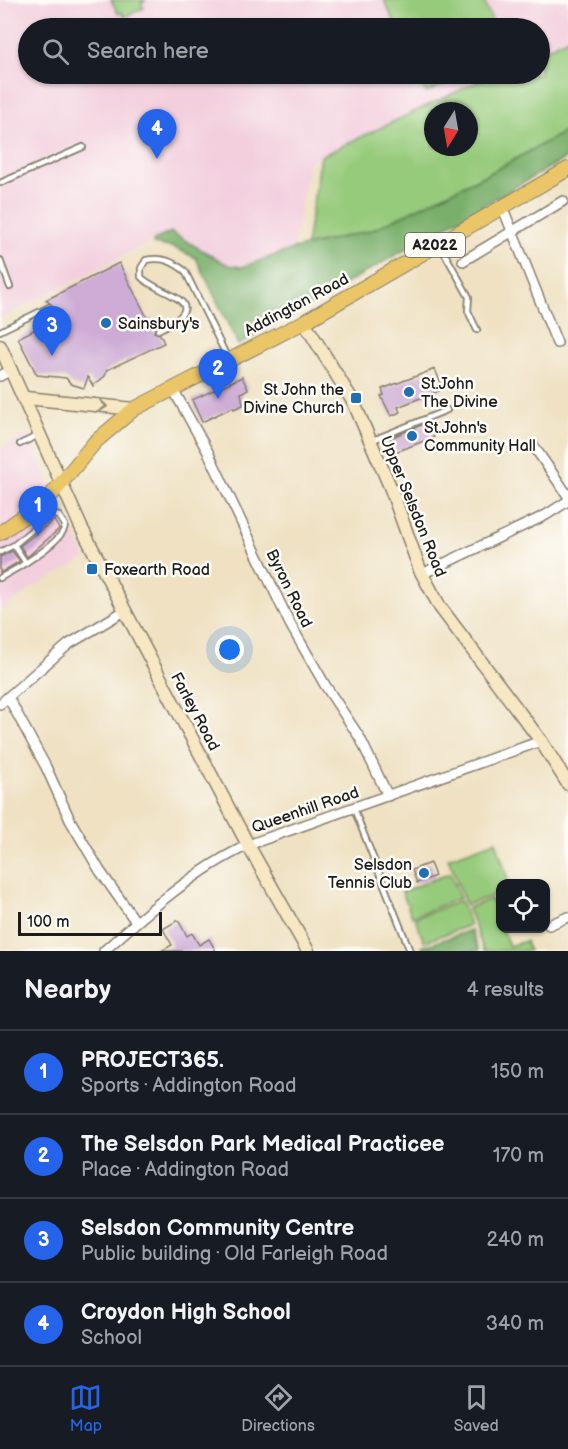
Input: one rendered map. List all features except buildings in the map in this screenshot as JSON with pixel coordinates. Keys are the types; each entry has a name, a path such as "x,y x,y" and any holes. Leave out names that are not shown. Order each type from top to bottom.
{"main road":[{"name":"Addington Road","path":"0,533 48,499 95,442 134,409 304,322 568,169"}],"street":[{"path":"463,261 563,201"},
{"path":"502,206 557,343"},
{"name":"Upper Selsdon Road","path":"304,322 354,403 391,489 422,574 440,607 541,741 568,784"},
{"name":"Farley Road","path":"0,346 6,373 26,398 81,527 248,845 308,951"},
{"name":"Byron Road","path":"173,389 208,452 290,624 325,685 360,738 388,796"},
{"path":"26,398 134,409"},
{"path":"533,445 568,496"},
{"path":"422,574 516,530 568,501"},
{"path":"0,704 69,644 126,610"},
{"path":"8,697 46,767 70,820 100,871 136,922"},
{"name":"Queenhill Road","path":"104,951 136,922 221,858 248,845 541,741"},
{"path":"550,925 568,917"}],"lane":[{"path":"0,183 83,147"},
{"path":"438,243 469,297 468,311 477,330"},
{"path":"158,330 177,321 183,311 182,303 176,295 148,284 141,277 141,267 146,260 156,258 172,261 185,271 228,359"},
{"path":"0,260 10,287"},
{"path":"0,331 49,307"},
{"path":"370,441 447,410"},
{"path":"20,444 41,434"},
{"path":"48,499 51,514"},
{"path":"0,552 14,545 51,514"},
{"path":"0,578 26,563 65,531 65,525 60,518 51,514"},
{"path":"14,545 26,563"},
{"path":"354,809 410,951"}],"shaded area":[{"path":"0,0 568,0 568,38 550,47 550,18 18,18 18,84 473,84 435,102 424,102 424,107 309,162 293,249 242,267 228,265 171,232 0,318"},
{"path":"28,434 53,492 86,558 36,586 0,611 0,449"}],"green space":[{"path":"111,0 147,0 141,3 144,8 124,17 122,12 118,14"},
{"path":"384,0 483,0 491,18 392,18"},
{"path":"568,38 568,130 492,172 372,230 306,246 321,156 424,107 424,156 478,156 478,102 435,102 473,84 550,84 550,47"},
{"path":"422,84 446,84 426,93"},
{"path":"568,130 568,157 238,345 196,258 175,248 153,244 154,240 171,232 228,265 242,267 293,249 372,230 492,172"},
{"path":"496,841 508,879 496,879 496,894 466,905 448,858"},
{"path":"450,873 460,898 412,917 402,892"},
{"path":"491,899 496,912 496,933 504,933 509,946 526,941 529,951 484,951 468,908"},
{"path":"461,901 470,925 424,942 415,918"},
{"path":"471,930 479,951 423,951 422,947"}],"place":[{"name":"Croydon High School","path":"157,159"},
{"name":"Sainsbury's","path":"106,323"},
{"name":"Selsdon Community Centre","path":"52,356"},
{"name":"St.John The Divine","path":"409,392"},
{"name":"St John the Divine Church","path":"356,398"},
{"name":"The Selsdon Park Medical Practicee","path":"218,399"},
{"name":"St.John's Community Hall","path":"412,436"},
{"name":"PROJECT365.","path":"38,536"},
{"name":"Foxearth Road","path":"92,569"},
{"name":"Selsdon Tennis Club","path":"424,873"}]}
